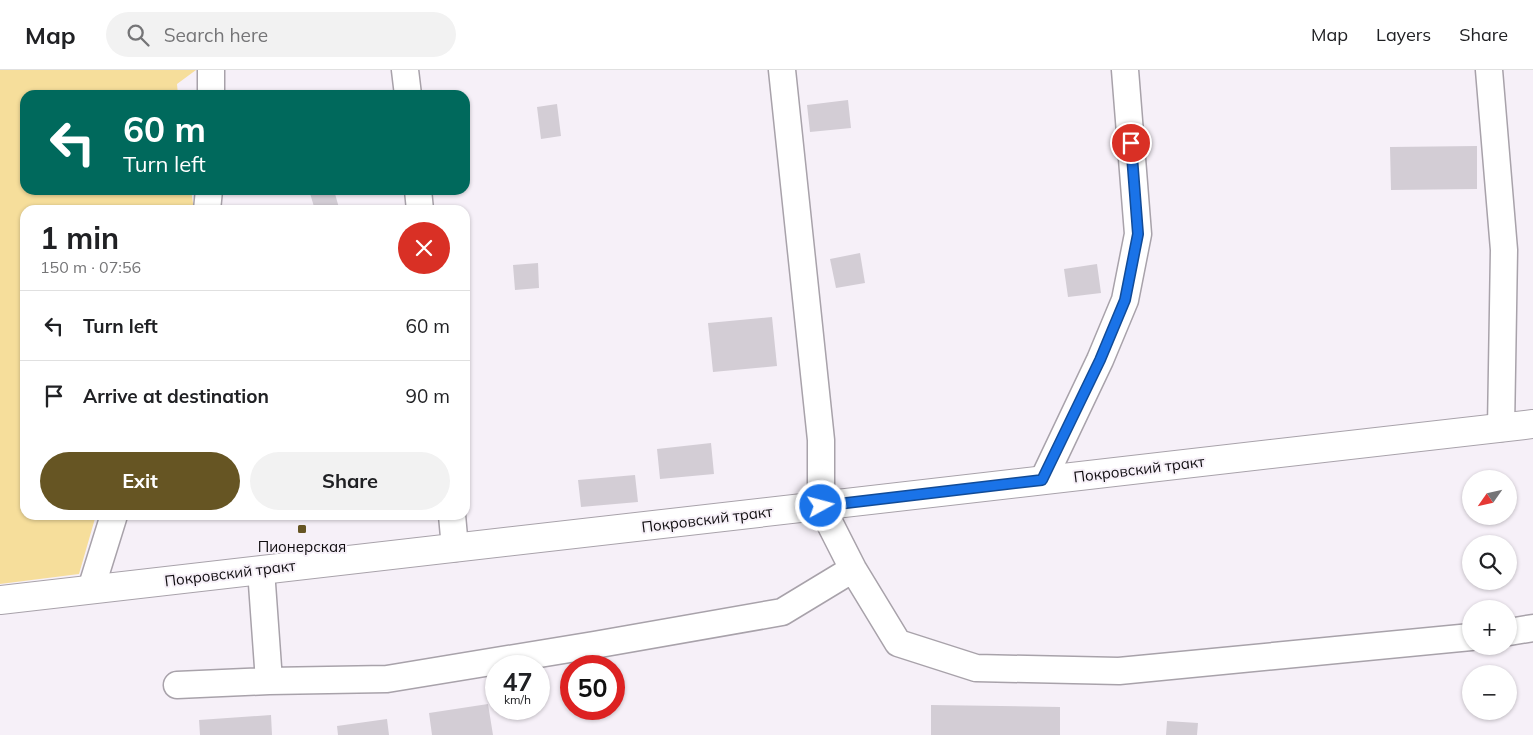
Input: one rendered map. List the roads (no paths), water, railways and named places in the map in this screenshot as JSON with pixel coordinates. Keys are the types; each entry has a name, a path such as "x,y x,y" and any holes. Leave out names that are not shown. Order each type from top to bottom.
{"main road":[{"name":"Покровский тракт","path":"0,600 1533,424"}],"street":[{"path":"210,70 211,90"},
{"path":"406,70 408,90"},
{"path":"782,70 822,440 821,506 853,569 898,643 976,668 1119,671 1462,639"},
{"path":"1042,480 1100,360 1125,300 1138,234 1125,70"},
{"path":"1488,70 1504,250 1501,428"},
{"path":"91,589 112,520"},
{"path":"452,520 455,548"},
{"path":"177,685 387,679 782,612 853,569"},
{"path":"261,570 269,682"},
{"path":"1517,631 1533,628"}],"place":[{"name":"Пионерская","path":"302,529"}]}
